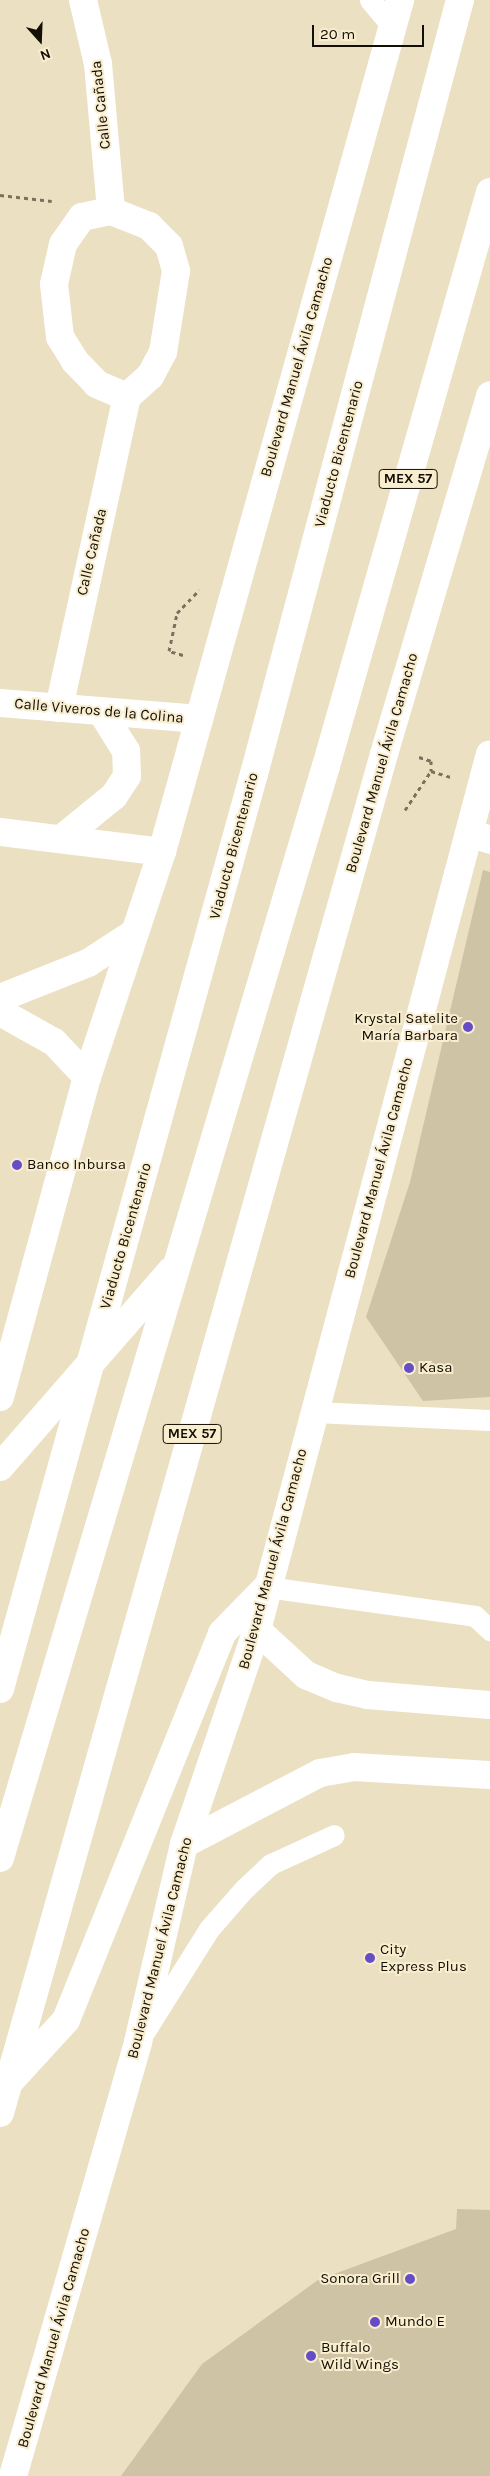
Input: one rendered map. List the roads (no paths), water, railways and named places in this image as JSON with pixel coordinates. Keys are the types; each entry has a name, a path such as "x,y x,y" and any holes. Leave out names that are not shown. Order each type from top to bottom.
{"main road":[{"name":"Calle Cañada","path":"83,0 98,64 111,211"},
{"name":"Boulevard Manuel Ávila Camacho","path":"0,1397 86,1077 131,935 162,852 400,0"},
{"name":"Viaducto Bicentenario","path":"0,1689 254,774 460,0"},
{"name":"MEX 57","path":"0,1858 177,1264 490,192"},
{"path":"111,211 149,226 168,246 176,271 163,352 150,376 127,397 97,384 60,337 54,284 63,244 82,217 111,211"},
{"name":"Boulevard Manuel Ávila Camacho","path":"0,2114 384,754 490,395"},
{"name":"Calle Cañada","path":"59,708 127,397"},
{"name":"Calle Viveros de la Colina","path":"0,703 199,719"},
{"path":"61,839 114,796 127,776 126,751 100,712"},
{"name":"Boulevard Manuel Ávila Camacho","path":"13,2476 138,2042 184,1844 257,1630 314,1412 480,836 490,754"},
{"path":"0,832 162,852"},
{"path":"0,998 88,963 131,935"},
{"path":"0,1012 54,1042 86,1077"},
{"path":"0,1467 177,1264"},
{"path":"9,2082 66,2020 222,1633 267,1587"},
{"path":"257,1630 306,1675 337,1688 368,1695 490,1704"},
{"path":"184,1844 320,1773 354,1767 490,1775"}],"lane":[{"path":"370,0 392,27"},
{"path":"314,1412 490,1420"},
{"path":"267,1587 475,1616 490,1630"},
{"path":"138,2042 209,1929 244,1889 271,1864 334,1835"}],"place":[{"name":"Krystal Satelite María Barbara","path":"468,1027"},
{"name":"Banco Inbursa","path":"17,1165"},
{"name":"Kasa","path":"409,1368"},
{"name":"City Express Plus","path":"370,1958"},
{"name":"Sonora Grill","path":"410,2279"},
{"name":"Mundo E","path":"375,2322"},
{"name":"Buffalo Wild Wings","path":"311,2356"}]}
